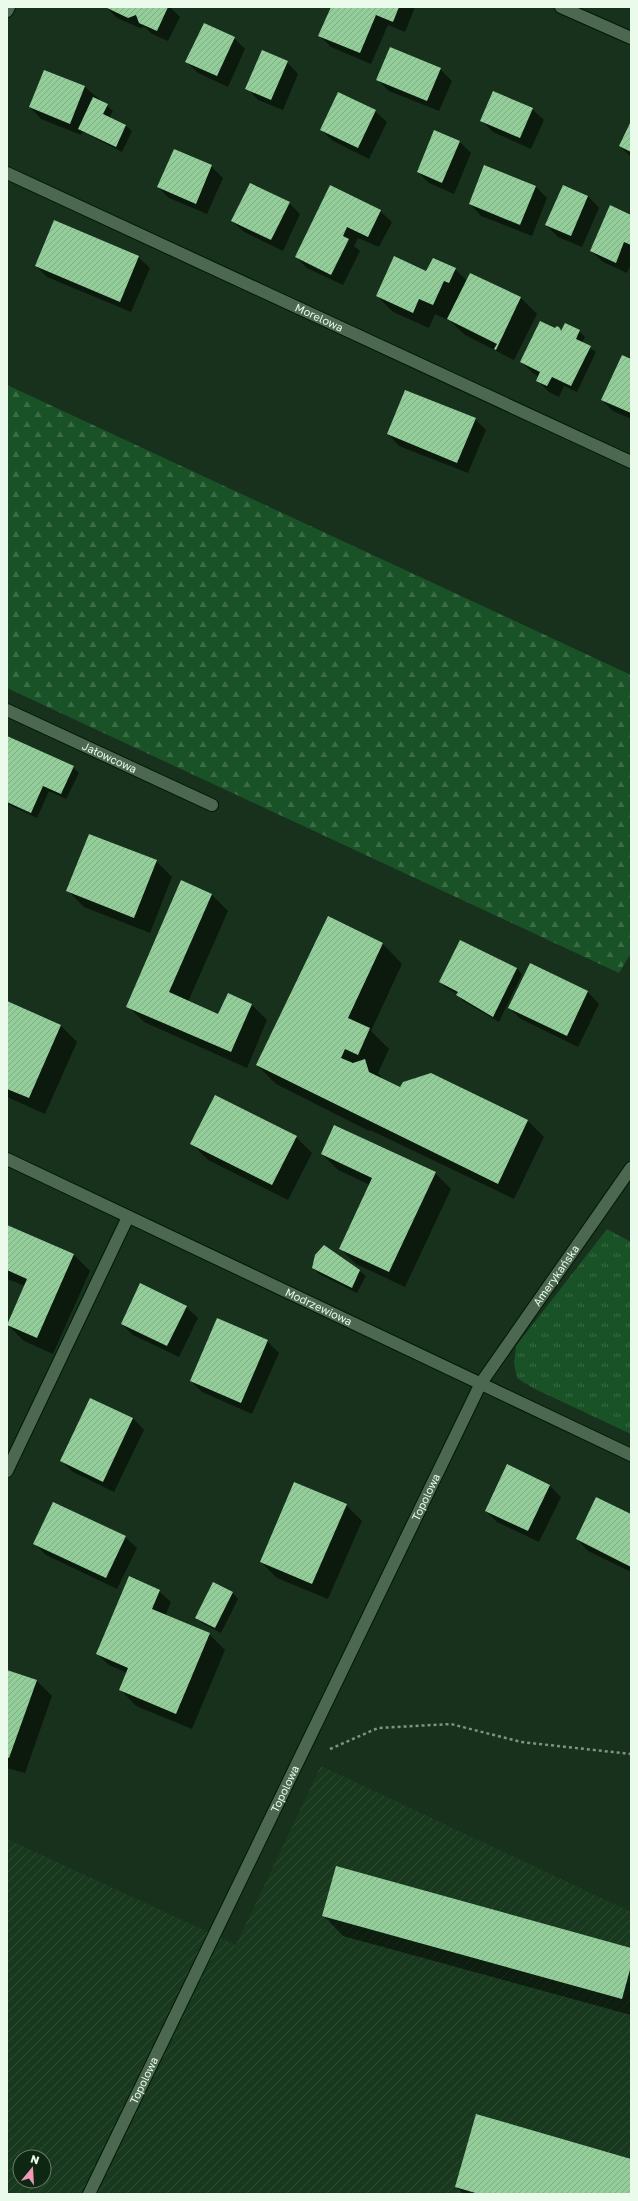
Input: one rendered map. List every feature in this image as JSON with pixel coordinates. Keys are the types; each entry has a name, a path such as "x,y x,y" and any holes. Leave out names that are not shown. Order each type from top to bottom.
{"street":[{"path":"561,7 631,38"},
{"name":"Morelowa","path":"7,173 631,462"},
{"name":"Jałowcowa","path":"7,710 212,805"},
{"name":"Modrzewiowa","path":"7,1159 631,1454"},
{"name":"Amerykańska","path":"481,1383 631,1168"},
{"path":"7,1471 128,1217"},
{"name":"Topolowa","path":"89,2194 481,1383"}],"path":[{"path":"297,1764 378,1728 451,1724 521,1742 631,1754"}],"shaded area":[{"path":"321,1766 631,1912 631,2194 7,2194 7,1839 236,1945"}],"green space":[{"path":"7,385 631,675 631,953 619,973 7,688"},
{"path":"607,1229 631,1242 631,1434 533,1388 517,1378 514,1363 516,1346"}],"building":[{"path":"105,7 168,7 157,31 139,23 136,15 128,18"},
{"path":"331,7 399,7 393,22 376,15 360,53 318,36"},
{"path":"204,23 235,37 217,76 185,62"},
{"path":"390,47 441,68 427,101 376,80"},
{"path":"262,50 288,61 271,100 245,89"},
{"path":"44,70 85,86 70,124 29,107"},
{"path":"493,91 533,108 520,138 480,121"},
{"path":"338,92 376,110 358,148 320,130"},
{"path":"93,97 108,104 103,114 126,125 116,147 78,129"},
{"path":"631,121 631,152 619,146"},
{"path":"434,130 460,141 442,183 417,172"},
{"path":"174,149 212,165 196,204 157,187"},
{"path":"484,165 536,186 520,225 469,204"},
{"path":"250,183 290,202 271,240 231,221"},
{"path":"330,185 381,210 368,237 347,227 343,236 349,239 331,275 295,257"},
{"path":"563,185 588,196 571,236 545,225"},
{"path":"610,205 631,215 631,245 624,242 616,263 590,251"},
{"path":"54,220 139,256 120,302 35,266"},
{"path":"394,256 426,271 433,258 456,268 449,283 444,281 433,305 419,299 413,313 376,296"},
{"path":"470,273 521,297 496,350 494,349 497,344 447,319"},
{"path":"540,321 555,328 557,326 561,331 565,323 580,330 576,339 591,346 571,386 552,377 547,386 536,381 540,372 520,362"},
{"path":"622,355 631,359 631,413 601,400"},
{"path":"405,390 476,418 457,463 387,434"},
{"path":"7,736 74,766 61,794 43,786 31,813 7,802"},
{"path":"89,834 157,860 134,918 66,891"},
{"path":"181,880 212,894 169,992 218,1014 228,993 252,1004 231,1052 126,1007"},
{"path":"328,916 383,943 348,1018 370,1028 358,1055 345,1049 341,1058 353,1063 365,1059 369,1072 400,1087 403,1082 431,1073 528,1120 498,1184 256,1065"},
{"path":"460,940 517,968 493,1017 456,995 458,992 439,982"},
{"path":"530,963 588,991 567,1036 508,1008"},
{"path":"7,1001 61,1025 29,1098 7,1089"},
{"path":"215,1095 297,1136 272,1185 190,1144"},
{"path":"334,1125 436,1172 389,1272 339,1249 372,1178 321,1154"},
{"path":"7,1225 74,1254 37,1338 7,1325 27,1279 7,1270"},
{"path":"324,1245 360,1270 352,1288 312,1268 315,1255"},
{"path":"140,1283 187,1306 167,1346 121,1324"},
{"path":"217,1318 268,1340 241,1403 190,1381"},
{"path":"90,1398 133,1418 103,1482 60,1461"},
{"path":"507,1464 550,1485 528,1531 485,1511"},
{"path":"294,1482 347,1504 312,1584 260,1562"},
{"path":"596,1497 631,1514 631,1567 576,1539"},
{"path":"53,1502 126,1536 106,1578 33,1544"},
{"path":"129,1576 160,1590 152,1609 210,1633 176,1714 119,1690 128,1668 96,1654"},
{"path":"213,1582 233,1592 215,1628 195,1618"},
{"path":"7,1670 37,1680 9,1758 7,1757"},
{"path":"336,1866 631,1948 631,1966 622,1999 322,1916"},
{"path":"476,2114 631,2159 631,2194 479,2194 455,2187"}]}
